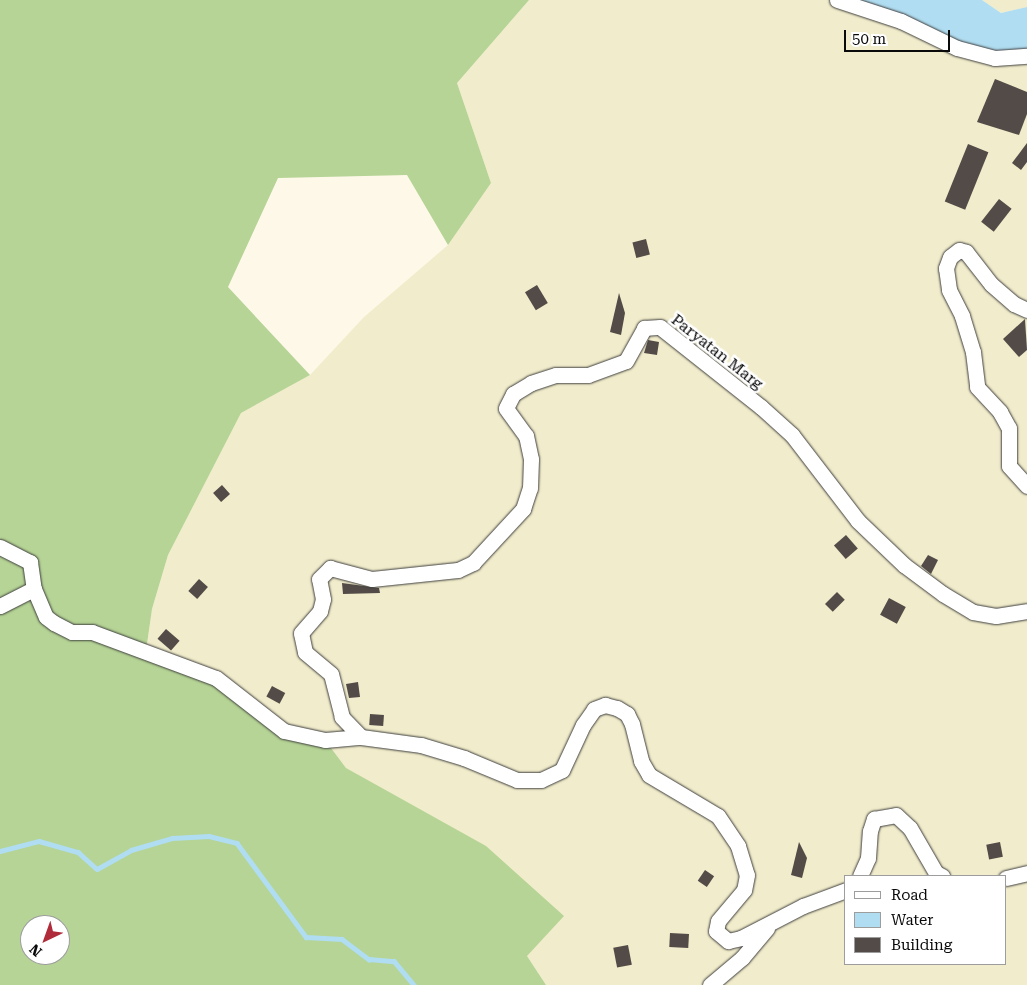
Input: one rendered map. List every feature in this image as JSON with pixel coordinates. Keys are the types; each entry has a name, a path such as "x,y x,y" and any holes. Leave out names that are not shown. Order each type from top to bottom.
{"street":[{"path":"837,0 901,22 957,48 996,58 1027,56"},
{"path":"1027,310 1014,304 997,289 977,262 959,250 950,257 946,268 949,290 962,316 973,352 977,387 1000,412 1009,428 1009,466 1027,486"},
{"name":"Paryatan Marg","path":"361,737 342,717 330,674 306,652 302,633 320,611 324,599 319,579 330,568 372,579 458,570 473,563 523,510 530,488 531,459 526,436 506,408 513,394 531,383 556,375 588,375 626,361 644,328 660,327 667,331 792,435 858,521 904,565 943,594 973,612 996,616 1027,611"},
{"path":"0,547 30,562 34,589 46,617 54,623 72,632 92,632 216,678 284,731 325,740 361,737 420,745 464,758 517,780 541,780 562,770 583,725 594,710 605,705 617,708 627,714 632,724 642,761 649,776 718,816 738,846 747,875 744,890 718,921 716,931 720,938 728,941 741,938 803,906 844,891"},
{"path":"0,606 34,589"},
{"path":"860,875 868,858 870,831 874,819 896,815 910,828 936,873 940,875"},
{"path":"1007,878 1027,873"},
{"path":"710,985 742,958 770,924"}],"shaded area":[{"path":"529,0 837,0 1027,56 1027,985 546,985 527,956 402,801 346,768 325,740 284,731 146,652 152,609 168,555 241,413 310,375 364,317 448,245 491,183 457,83"},
{"path":"982,0 1027,0 1027,7 1001,13"}],"green space":[{"path":"0,0 529,0 457,83 491,183 448,245 407,175 278,178 228,287 310,375 241,413 168,555 152,609 146,651 216,678 284,731 325,740 346,768 486,846 564,916 527,956 546,985 0,985"}],"water":[{"path":"837,0 982,0 1001,13 1027,7 1027,56 995,58"}],"building":[{"path":"995,79 1027,92 1027,114 1019,135 977,122"},
{"path":"1027,143 1027,162 1021,170 1012,163"},
{"path":"968,144 988,152 965,210 945,201"},
{"path":"999,199 1012,209 994,232 981,222"},
{"path":"646,239 650,255 636,258 632,242"},
{"path":"537,285 548,303 536,310 525,292"},
{"path":"619,293 625,313 621,335 610,332"},
{"path":"1025,319 1027,350 1019,357 1003,339"},
{"path":"648,340 659,342 657,355 644,353"},
{"path":"222,485 230,494 221,502 213,493"},
{"path":"846,535 858,549 846,559 834,545"},
{"path":"928,555 938,560 931,574 921,566"},
{"path":"199,579 208,587 197,599 188,591"},
{"path":"342,583 379,588 380,593 343,594"},
{"path":"837,592 845,600 833,612 825,604"},
{"path":"889,598 906,607 897,624 880,615"},
{"path":"166,629 180,641 171,651 157,639"},
{"path":"358,682 360,697 349,698 346,684"},
{"path":"272,686 285,693 280,704 266,697"},
{"path":"370,714 384,715 383,726 369,725"},
{"path":"799,842 807,858 802,878 791,875"},
{"path":"1000,842 1003,857 989,859 986,845"},
{"path":"705,870 714,876 707,887 698,881"},
{"path":"670,933 689,934 688,948 669,947"},
{"path":"628,945 632,965 617,967 613,948"}],"waterway":[{"path":"0,851 39,841 78,852 97,869 131,850 172,838 209,836 237,843 306,937 342,939 369,959 394,961 414,985"}]}
